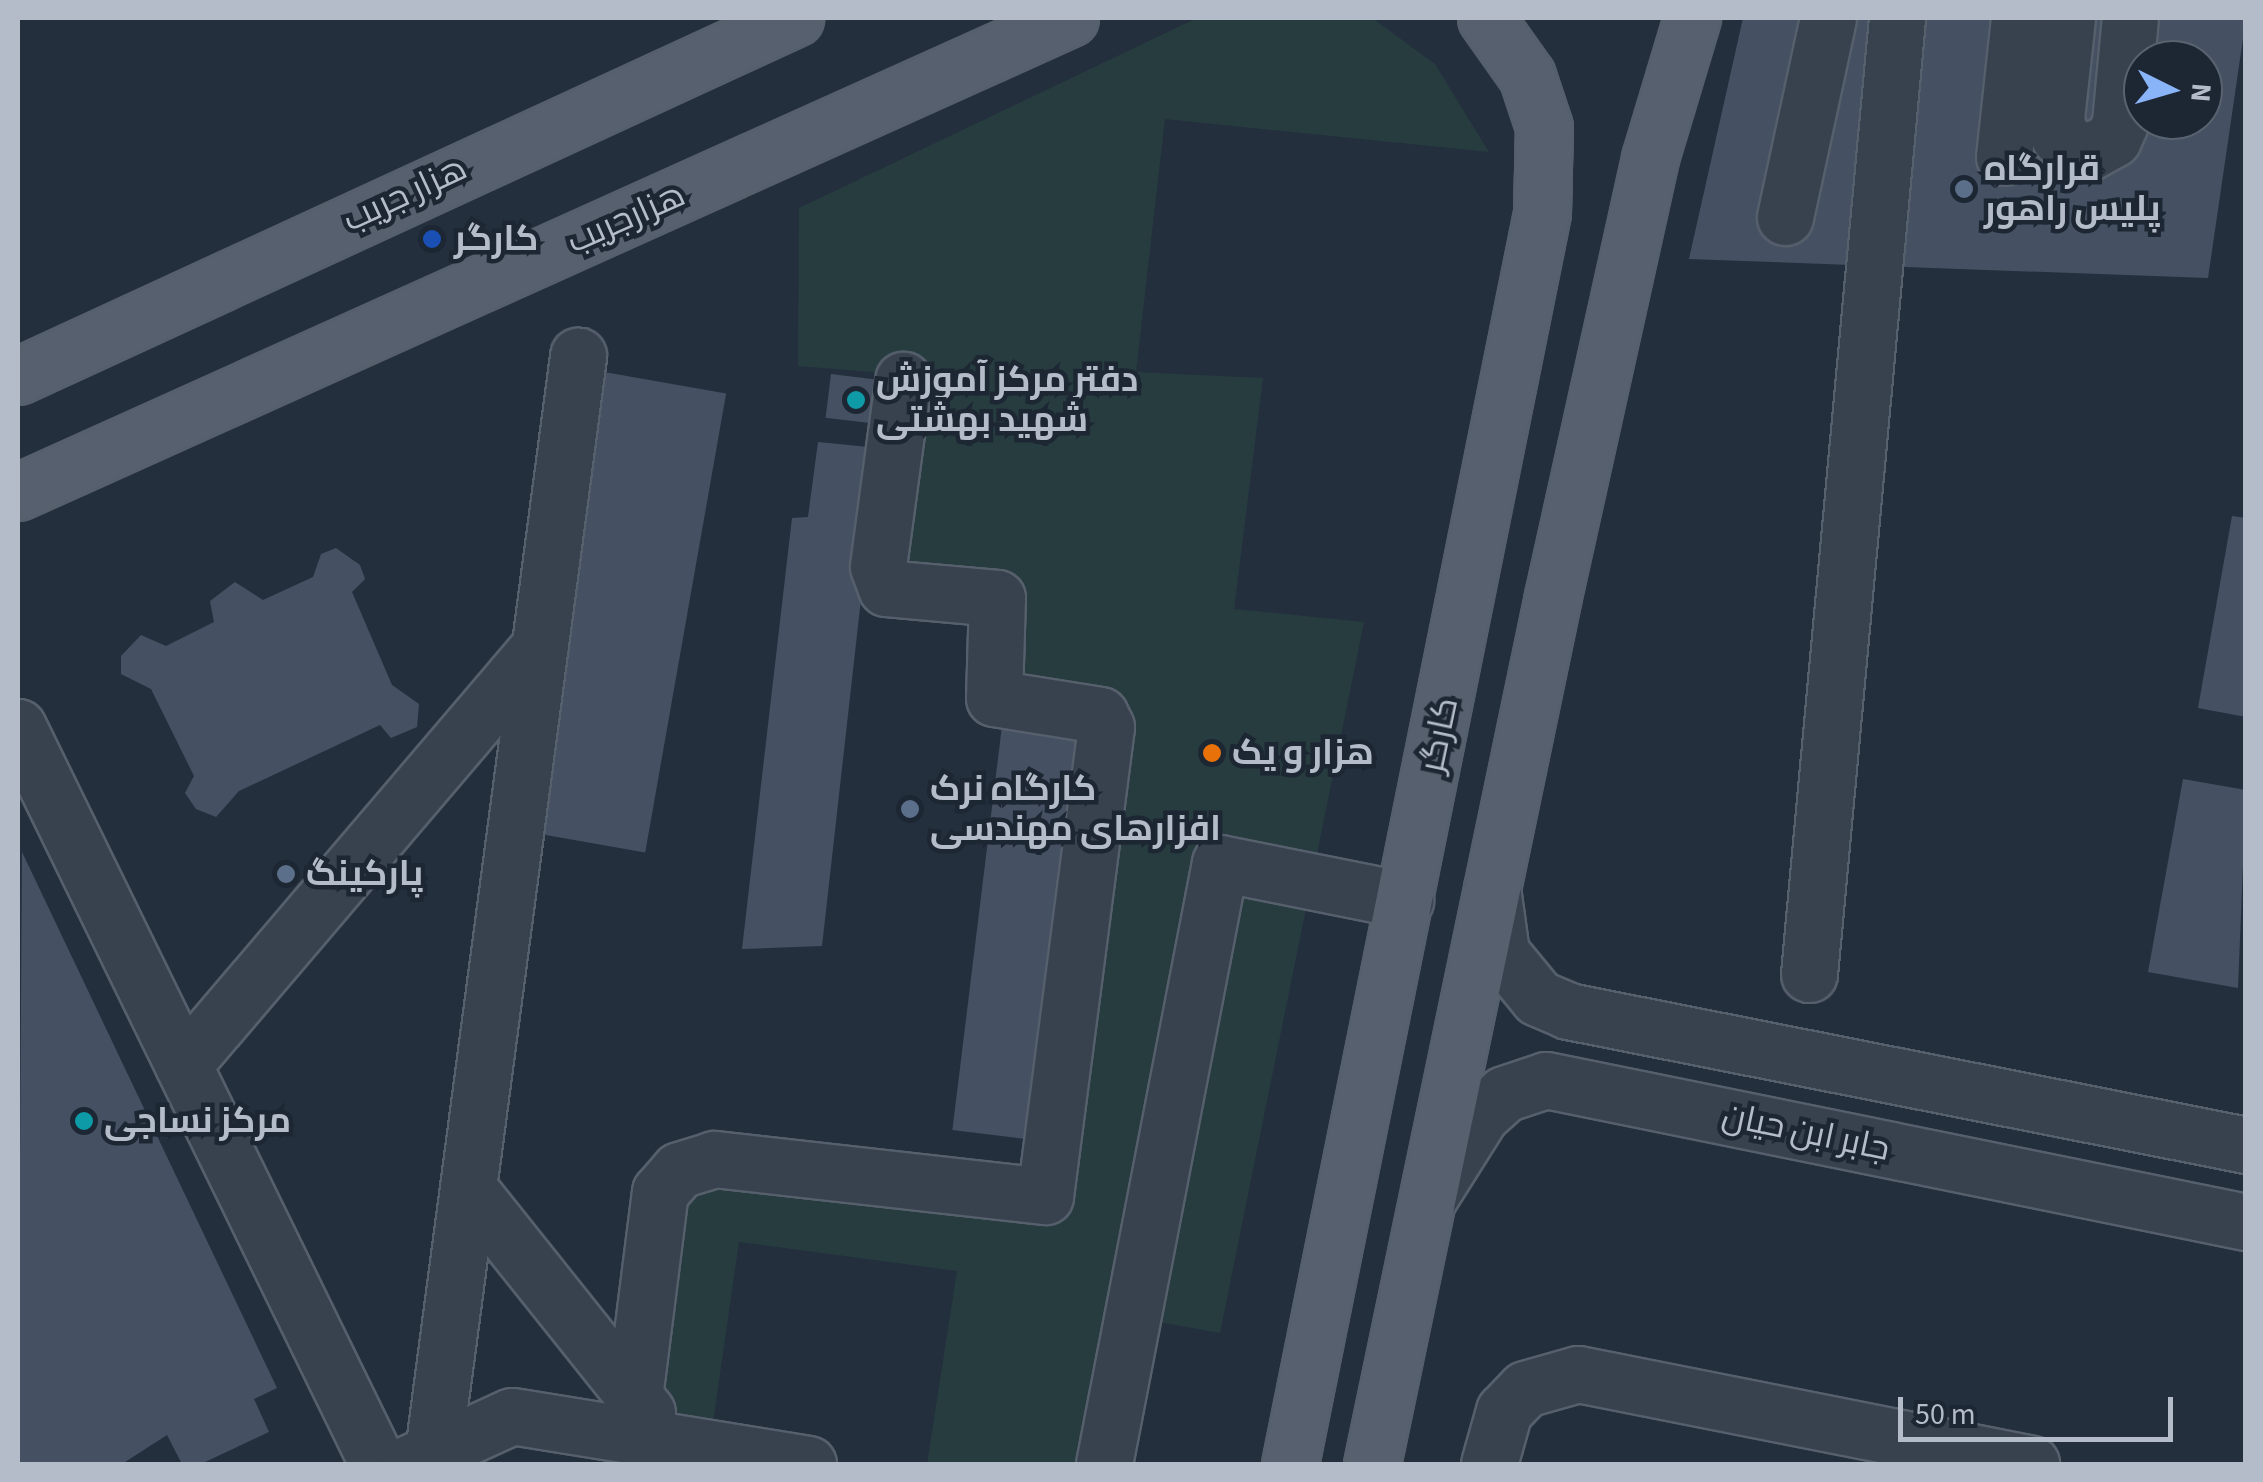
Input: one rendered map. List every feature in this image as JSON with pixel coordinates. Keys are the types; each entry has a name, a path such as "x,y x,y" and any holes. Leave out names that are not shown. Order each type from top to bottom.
{"main road":[{"name":"هزار جریب","path":"18,376 795,18"},
{"name":"هزارجریب","path":"18,492 1070,18"},
{"name":"کارگر","path":"1290,1464 1542,213 1544,127 1527,76 1486,18"},
{"path":"1372,1464 1553,596 1650,158 1692,18"},
{"path":"1472,574 1553,596"},
{"path":"1312,1464 1335,1341 1334,1250"}],"street":[{"path":"1785,217 1828,18"},
{"path":"1809,974 1896,18"},
{"path":"2004,157 2019,18"},
{"path":"2067,18 2056,117 2068,149 2086,154 2113,140 2120,123 2130,18"},
{"path":"420,1458 468,1188 578,356"},
{"path":"634,1397 660,1192 678,1170 714,1159 1045,1196 1106,726 1100,714 994,698 996,598 886,588 878,566 903,380"},
{"path":"183,1064 540,646"},
{"path":"22,749 183,1064 378,1464"},
{"path":"1104,1464 1220,863 1405,900"},
{"name":"جابر ابن حیان","path":"1491,882 1502,952 1520,980 1538,998 1588,1015 2246,1145"},
{"path":"1586,1087 1560,1055 1567,1030 1588,1015"},
{"name":"جابر ابن حیان","path":"1424,1205 1504,1094 1546,1080 2246,1222"},
{"path":"468,1188 672,1441"},
{"path":"1489,1464 1504,1410 1526,1388 1578,1374 2013,1463"},
{"path":"420,1458 512,1416 808,1464"}],"green space":[{"path":"1197,18 1372,18 1435,64 1489,152 1165,119 1136,372 1263,378 1234,609 1364,622 1220,1333 1136,1318 1110,1464 927,1464 957,1271 739,1242 709,1450 637,1402 670,1180 1047,1199 1102,716 986,703 997,607 874,593 897,374 798,366 799,208"}],"building":[{"name":"قرارگاه پلیس راهور","path":"1743,18 2246,18 2208,278 1689,259"},
{"path":"604,372 726,394 645,852 523,831"},
{"name":"دفتر مرکز آموزش شهید بهشتی","path":"831,374 886,381 880,424 826,418"},
{"path":"818,442 878,448 822,946 742,949 792,518 808,517"},
{"path":"2232,516 2246,518 2246,717 2198,708"},
{"path":"336,548 360,565 365,579 352,592 392,685 419,704 417,727 391,738 380,725 239,791 216,817 196,809 185,793 194,776 151,689 121,674 121,656 141,635 166,646 214,622 210,601 235,582 263,600 313,577 321,554"},
{"path":"1003,721 1084,731 1034,1140 952,1130"},
{"path":"2183,779 2246,790 2238,988 2148,972"},
{"name":"مرکز نساجی","path":"22,852 277,1388 254,1399 269,1432 201,1464 182,1464 167,1435 122,1464 18,1464"}],"place":[{"name":"قرارگاه پلیس راهور","path":"1964,189"},
{"name":"کارگر","path":"432,239"},
{"name":"دفتر مرکز آموزش شهید بهشتی","path":"856,400"},
{"name":"هزار و یک","path":"1212,753"},
{"name":"کارگاه نرک افزارهای مهندسی","path":"910,809"},
{"name":"پارکینگ","path":"286,874"},
{"name":"مرکز نساجی","path":"84,1121"}]}
